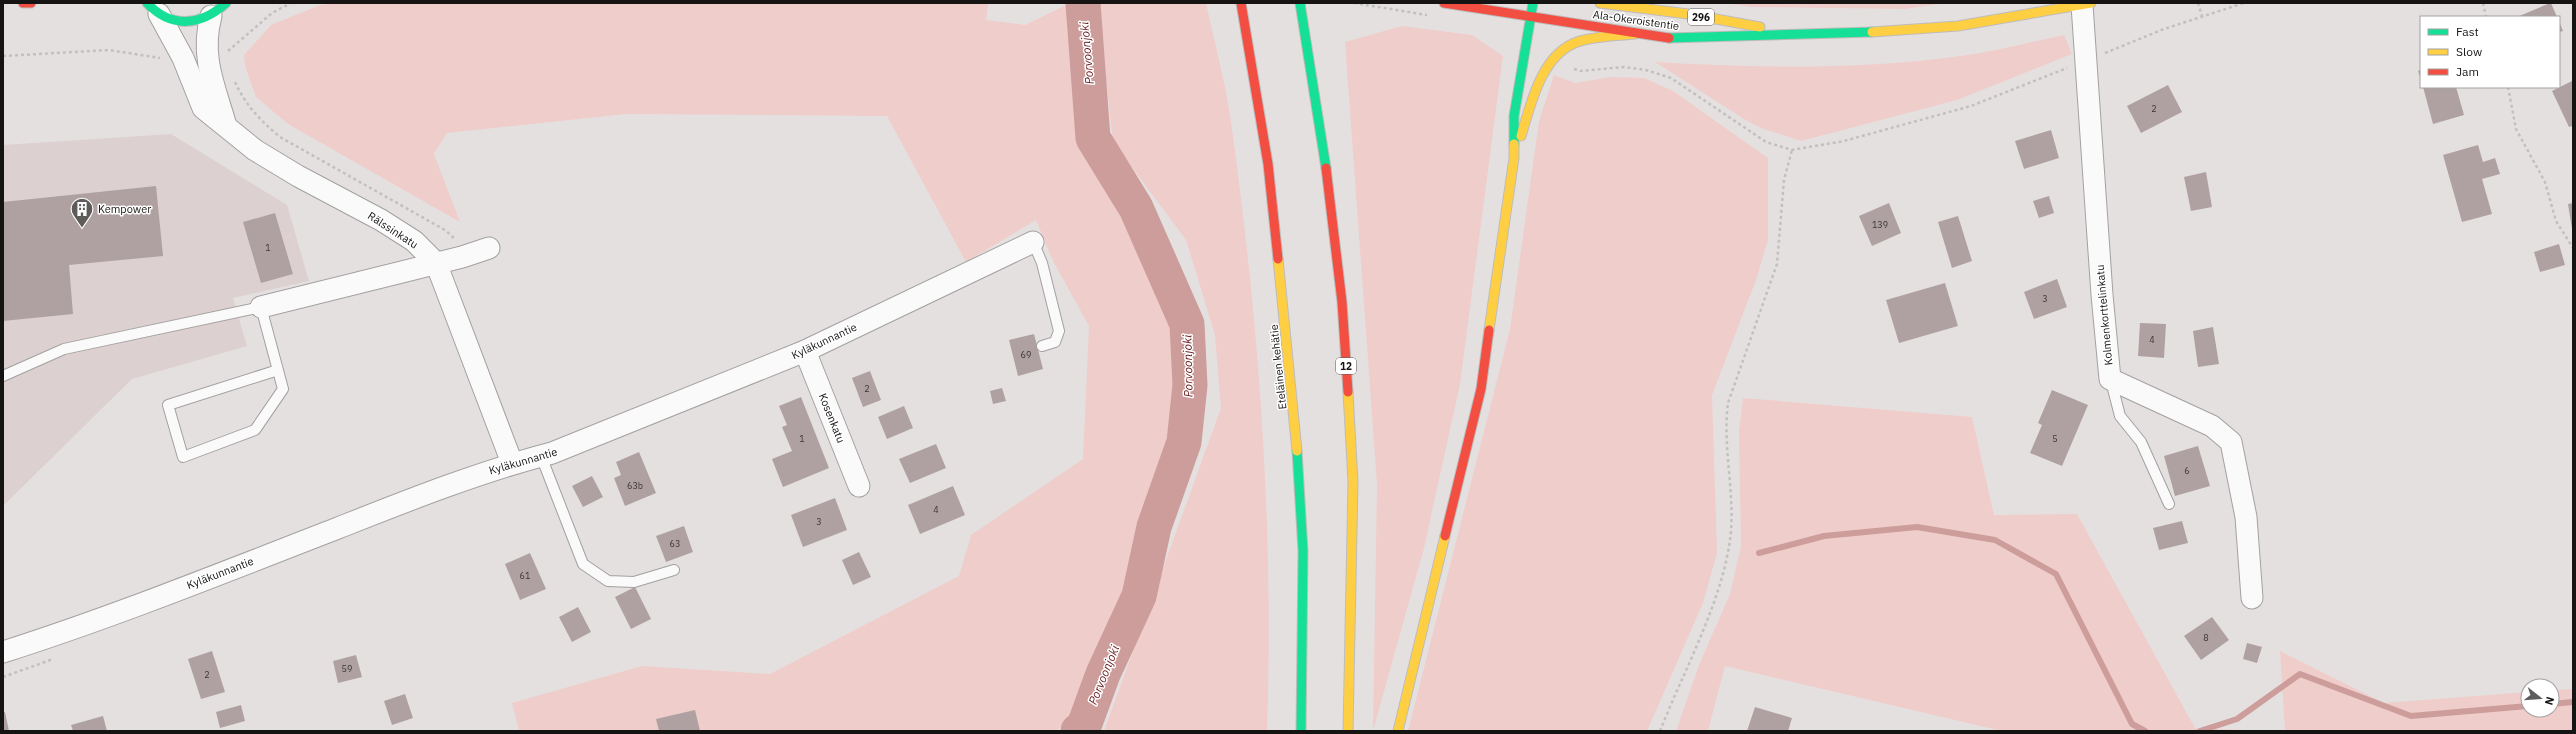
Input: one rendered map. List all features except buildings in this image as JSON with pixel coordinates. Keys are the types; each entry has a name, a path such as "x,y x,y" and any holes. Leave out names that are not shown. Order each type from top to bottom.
{"main road":[{"path":"23,3 31,3"},
{"name":"Eteläinen kehätie","path":"1241,3 1268,164 1294,405 1303,551 1300,731"},
{"name":"12","path":"1300,3 1332,205 1344,325 1353,482 1348,731"},
{"name":"Ala-Okeroistentie","path":"1444,3 1635,34 1683,39 1901,31 1958,26 2086,4"},
{"path":"1398,731 1481,389 1514,158 1514,116 1524,42 1532,17 1533,3"},
{"name":"Ala-Okeroistentie","path":"1600,3 1688,14 1802,35"},
{"path":"153,9 179,22 190,22 219,9"},
{"path":"1514,158 1546,70 1556,57 1575,43 1635,34"},
{"path":"1265,232 1294,405"}],"street":[{"name":"Kolmenkorttelinkatu","path":"2086,4 2085,61 2102,295 2110,379 2212,426 2231,442 2246,518 2252,598"},
{"name":"Rälssinkatu","path":"153,9 183,58 203,108 255,150 414,241 436,263 512,463"},
{"path":"219,9 207,31 206,55 226,126"},
{"name":"Kyläkunnantie","path":"3,652 122,611 448,485 512,463 541,456 805,351 1033,242"},
{"path":"261,308 462,257 489,248"},
{"name":"Kosenkatu","path":"805,351 859,486"}],"lane":[{"path":"1033,242 1042,263 1060,331 1055,342 1042,346"},
{"path":"3,376 64,348 261,308 278,370 283,389 255,430 183,457 168,405 278,370"},
{"path":"2110,379 2120,416 2141,442 2169,504"},
{"path":"541,456 583,564 608,581 634,582 674,570"}],"path":[{"path":"1354,3 1434,16"},
{"path":"2198,3 2202,16"},
{"path":"1556,57 1570,68 1581,72 1624,66 1646,70 1671,78 1766,142 1792,150 1844,141 1971,106 2202,16 2244,3"},
{"path":"2484,3 2486,16"},
{"path":"234,79 243,99 258,118 280,137 445,230 457,240 462,257"},
{"path":"2508,88 2516,129 2545,182 2556,221 2573,248"},
{"path":"1660,731 1711,608 1726,563 1730,538 1729,474 1725,426 1728,403 1777,264 1784,180 1792,150"}],"shaded area":[{"path":"334,3 988,3 986,20 1025,25 1066,5 1084,142 1126,218 1177,336 1177,396 1171,442 1144,524 1130,593 1073,718 1056,731 519,731 512,703 642,666 770,674 959,576 971,535 1083,459 1089,326 1053,261 1036,220 966,262 887,116 626,114 447,133 434,154 460,222 288,124 256,97 245,66 244,55 271,25 320,5"},
{"path":"1098,3 1206,3 1230,115 1249,268 1256,345 1266,499 1269,654 1267,731 1104,731 1221,408 1215,335 1186,240 1113,142"},
{"path":"1724,3 1945,3 1905,9 1752,7"},
{"path":"1402,26 1472,35 1503,56 1460,384 1424,548 1373,731 1377,484 1345,42"},
{"path":"2064,35 2072,54 1957,100 1801,141 1761,128 1744,119 1655,62 1731,66 1846,66 1884,64 1922,61 1973,54"},
{"path":"1554,75 1575,83 1611,77 1644,78 1673,91 1768,158 1768,240 1756,280 1712,395 1717,553 1703,603 1647,731 1408,731 1510,329 1539,121"},
{"path":"171,134 287,205 309,281 233,298 247,346 132,379 3,506 3,145"},
{"path":"1743,398 1972,417 1994,515 2077,514 2195,728 2267,731 2002,731 1725,666 1708,731 1676,731 1699,665 1730,594 1741,546 1739,430"},
{"path":"2280,651 2384,703 2520,693 2520,718 2560,718 2560,690 2573,689 2573,731 2285,731"}],"waterway":[{"name":"Porvoonjoki","path":"1078,731 1084,726 1103,674 1139,596 1154,527 1184,442 1190,385 1187,324 1136,208 1093,138 1083,3"},
{"path":"1759,553 1824,536 1917,527 1995,540 2056,574 2132,724 2145,731"},
{"path":"2200,731 2237,719 2300,674 2411,716 2520,707"},
{"path":"2560,703 2573,702"}],"traffic: fast":[{"path":"147,3 166,17 186,21 196,20 206,16 216,11 226,3"},
{"path":"1300,3 1326,168"},
{"path":"1514,144 1514,116 1533,3"},
{"path":"1669,38 1872,32"},
{"path":"1297,451 1303,551 1301,731"}],"traffic: slow":[{"path":"1600,3 1688,14 1760,27"},
{"path":"1872,32 1958,26 2091,3"},
{"path":"1521,136 1539,82 1554,58 1565,48 1577,42 1591,38 1635,34"},
{"path":"1489,330 1514,158 1514,144"},
{"path":"1278,259 1297,451"},
{"path":"1348,392 1353,482 1348,731"},
{"path":"1398,731 1445,536"}],"traffic: jam":[{"path":"23,3 31,3"},
{"path":"1241,3 1268,164 1278,259"},
{"path":"1444,3 1669,38"},
{"path":"1326,168 1342,302 1348,392"},
{"path":"1445,536 1481,389 1489,330"}],"place":[{"name":"Kempower","path":"82,228"}]}
